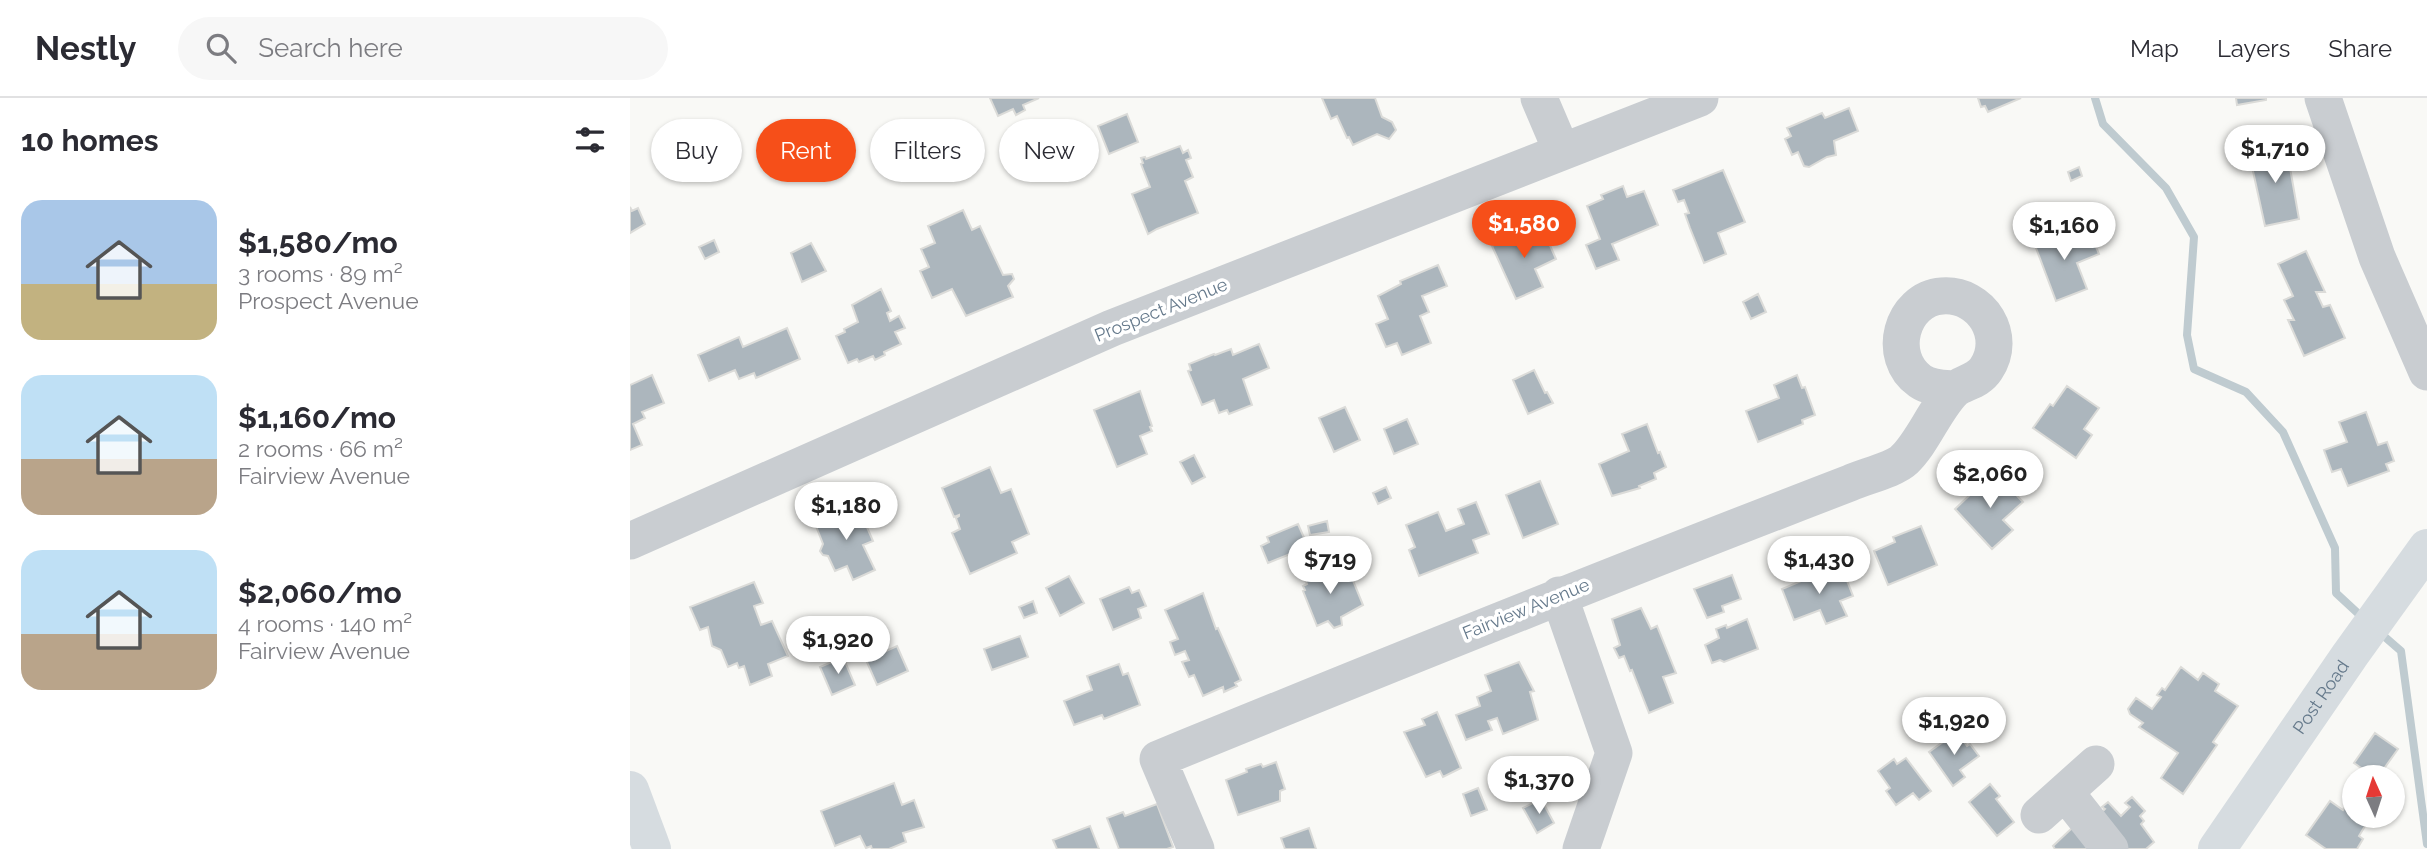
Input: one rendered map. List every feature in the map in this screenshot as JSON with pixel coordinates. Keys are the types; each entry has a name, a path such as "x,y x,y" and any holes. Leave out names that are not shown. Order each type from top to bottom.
{"main road":[{"name":"Post Road","path":"2217,849 2427,548"},
{"path":"630,790 652,849"}],"street":[{"path":"1539,98 1562,152"},
{"name":"Prospect Avenue","path":"630,541 1112,328 1700,98"},
{"path":"2323,98 2377,257 2427,372"},
{"name":"Fairview Avenue","path":"1196,849 1158,759 1559,595 1903,462 1954,389"},
{"path":"1559,595 1614,753 1581,849"},
{"path":"2096,764 2052,804 2110,849"}],"building":[{"path":"990,98 1039,98 1023,105 1025,110 1016,115 1013,109 998,116"},
{"path":"1322,98 1375,98 1382,117 1392,122 1396,130 1389,139 1377,134 1353,145 1337,116 1331,119"},
{"path":"1978,98 2021,98 1988,112 1985,106 1981,107"},
{"path":"2236,98 2266,98 2266,100 2237,105"},
{"path":"1849,108 1858,131 1834,141 1836,155 1809,167 1804,166 1798,152 1792,155 1785,139 1791,136 1787,128 1822,113 1825,118"},
{"path":"1127,114 1138,142 1109,154 1099,126"},
{"path":"2286,145 2299,219 2265,226 2249,153"},
{"path":"1180,146 1183,153 1188,150 1191,158 1186,160 1193,177 1185,181 1198,213 1148,234 1132,194 1150,187 1141,158 1146,159"},
{"path":"2079,167 2082,176 2071,181 2068,172"},
{"path":"1723,170 1745,222 1718,233 1726,254 1704,263 1685,214 1689,213 1684,200 1678,202 1673,190"},
{"path":"1623,186 1627,197 1644,191 1658,225 1612,244 1619,260 1596,269 1586,245 1600,239 1587,206 1603,199 1601,195"},
{"path":"630,207 632,211 638,208 645,224 630,233"},
{"path":"963,210 972,230 980,226 1003,275 1012,274 1014,279 1008,286 1013,297 966,316 952,289 932,298 920,271 929,267 921,249 935,243 928,226"},
{"path":"1541,225 1556,259 1535,269 1543,287 1516,299 1492,246"},
{"path":"2065,227 2071,245 2092,237 2099,254 2077,263 2087,289 2056,301 2033,240"},
{"path":"714,240 719,252 705,259 699,247"},
{"path":"811,243 826,271 802,282 791,253"},
{"path":"2306,251 2325,292 2316,292 2323,307 2330,305 2345,338 2304,356 2288,320 2294,320 2284,300 2293,296 2278,264"},
{"path":"1438,265 1447,286 1422,296 1429,312 1420,316 1431,343 1402,355 1397,343 1386,347 1376,324 1388,319 1378,296 1401,284 1400,281"},
{"path":"881,289 891,311 887,313 890,321 899,316 905,328 895,332 901,344 875,360 873,356 848,363 836,336 858,322 852,305"},
{"path":"1758,294 1766,312 1751,319 1743,302"},
{"path":"787,328 800,359 756,378 754,373 739,379 735,370 709,381 698,355 739,337 743,347"},
{"path":"1259,344 1269,368 1243,379 1252,405 1229,414 1227,410 1219,413 1214,400 1202,405 1188,371 1191,370 1189,364 1231,349 1233,355"},
{"path":"1534,370 1553,403 1528,414 1513,380"},
{"path":"652,375 664,403 642,412 645,418 633,424 642,445 630,450 630,385"},
{"path":"1797,375 1802,388 1805,387 1815,415 1802,420 1803,424 1758,442 1746,411 1779,398 1774,385"},
{"path":"2067,386 2099,408 2084,429 2092,435 2076,458 2033,428"},
{"path":"1140,391 1152,426 1152,431 1140,436 1147,454 1117,467 1094,410"},
{"path":"1345,407 1360,440 1334,452 1319,418"},
{"path":"2366,412 2378,445 2387,442 2394,461 2386,464 2389,471 2348,486 2341,469 2332,472 2324,450 2347,442 2339,422"},
{"path":"1407,419 1418,444 1394,454 1384,429"},
{"path":"1647,424 1666,467 1654,473 1656,479 1639,486 1640,488 1612,496 1599,464 1629,451 1622,434"},
{"path":"1194,455 1205,477 1192,484 1180,462"},
{"path":"990,467 1001,493 1011,489 1029,534 1012,542 1017,553 970,574 952,533 960,529 956,518 959,515 954,517 942,488"},
{"path":"1994,472 2023,502 2003,520 2013,530 1992,549 1955,509"},
{"path":"1540,481 1558,524 1523,538 1506,495"},
{"path":"1386,487 1391,498 1378,504 1373,493"},
{"path":"1476,502 1489,534 1473,540 1478,553 1419,576 1409,550 1415,547 1406,525 1438,512 1446,531 1464,524 1458,509"},
{"path":"848,506 855,522 863,518 873,541 863,545 875,570 853,580 847,566 835,571 828,556 820,551 823,544 814,521"},
{"path":"1327,521 1329,532 1310,535 1308,526"},
{"path":"1298,524 1309,549 1268,563 1261,546 1269,542 1267,537"},
{"path":"1921,526 1937,565 1888,585 1874,551 1895,542 1893,537"},
{"path":"1318,565 1326,571 1330,582 1350,573 1363,605 1341,617 1342,625 1334,628 1328,621 1317,626 1303,591 1303,586 1307,584 1307,569"},
{"path":"1842,568 1853,596 1840,601 1847,616 1826,624 1820,610 1794,620 1782,589 1827,570 1828,573"},
{"path":"1732,575 1741,599 1722,606 1724,612 1707,618 1694,589"},
{"path":"1069,576 1084,603 1060,616 1046,588"},
{"path":"754,582 763,603 754,606 761,625 772,621 788,656 768,664 772,676 750,685 744,666 739,668 737,663 728,667 721,650 712,646 708,627 700,630 690,607"},
{"path":"1129,587 1132,593 1139,590 1146,606 1138,609 1141,618 1113,630 1100,599"},
{"path":"1203,593 1216,629 1218,628 1241,680 1235,683 1237,686 1224,692 1223,687 1203,696 1194,675 1189,677 1182,662 1189,660 1185,651 1175,655 1170,642 1178,639 1165,610"},
{"path":"1033,601 1037,613 1024,618 1019,607"},
{"path":"1641,608 1651,629 1657,626 1676,673 1663,677 1673,703 1649,713 1632,670 1630,671 1624,656 1619,658 1614,648 1620,645 1612,619"},
{"path":"1747,619 1758,649 1724,662 1720,660 1712,663 1705,645 1719,638 1716,629 1726,625 1727,628"},
{"path":"1020,636 1028,657 992,670 984,649"},
{"path":"897,646 908,671 877,685 866,660"},
{"path":"843,657 855,685 832,695 820,667"},
{"path":"1519,662 1534,691 1530,692 1538,720 1503,734 1497,718 1488,721 1492,730 1466,740 1456,715 1480,706 1477,697 1491,691 1485,675"},
{"path":"1119,664 1123,675 1128,673 1140,705 1104,719 1102,715 1074,725 1064,701 1092,690 1087,676"},
{"path":"2181,667 2198,680 2203,673 2219,684 2215,691 2238,706 2213,742 2217,745 2183,794 2161,778 2178,753 2139,727 2143,723 2130,714 2128,709 2136,698 2152,709 2161,697 2157,695 2162,688 2165,690"},
{"path":"1437,712 1461,768 1443,777 1440,771 1426,777 1404,732 1425,725 1422,719"},
{"path":"1957,732 1979,756 1960,770 1965,777 1953,786 1929,752"},
{"path":"2375,733 2398,749 2387,765 2354,763"},
{"path":"1906,758 1931,791 1919,800 1913,793 1896,805 1886,791 1890,788 1878,771 1894,759 1897,764"},
{"path":"1276,762 1285,789 1280,791 1280,801 1238,815 1226,780 1247,772 1246,769"},
{"path":"894,783 902,805 914,800 924,827 903,833 906,842 889,849 872,849 871,846 866,848 860,836 835,846 821,811"},
{"path":"1990,784 2000,796 1996,799 2014,822 1997,836 1969,802"},
{"path":"1478,788 1487,810 1471,816 1463,794"},
{"path":"2132,797 2145,811 2140,816 2144,821 2141,824 2154,842 2146,849 2126,849 2099,815 2108,802 2121,816 2130,807 2125,803"},
{"path":"1541,799 1554,823 1537,833 1523,808"},
{"path":"2330,801 2342,809 2342,828 2364,828 2359,836 2363,839 2357,849 2326,849 2306,835"},
{"path":"1157,804 1173,847 1119,849 1107,818 1123,812 1125,816"},
{"path":"1090,826 1099,849 1057,849 1053,840"},
{"path":"1309,828 1316,849 1285,849 1281,838"},
{"path":"2072,828 2096,849 2055,849 2053,846"}],"waterway":[{"path":"2095,98 2103,124 2166,188 2194,237 2187,335 2194,369 2246,392 2283,432 2335,548 2336,593 2363,618"},
{"path":"2378,631 2401,651 2427,844"}]}
